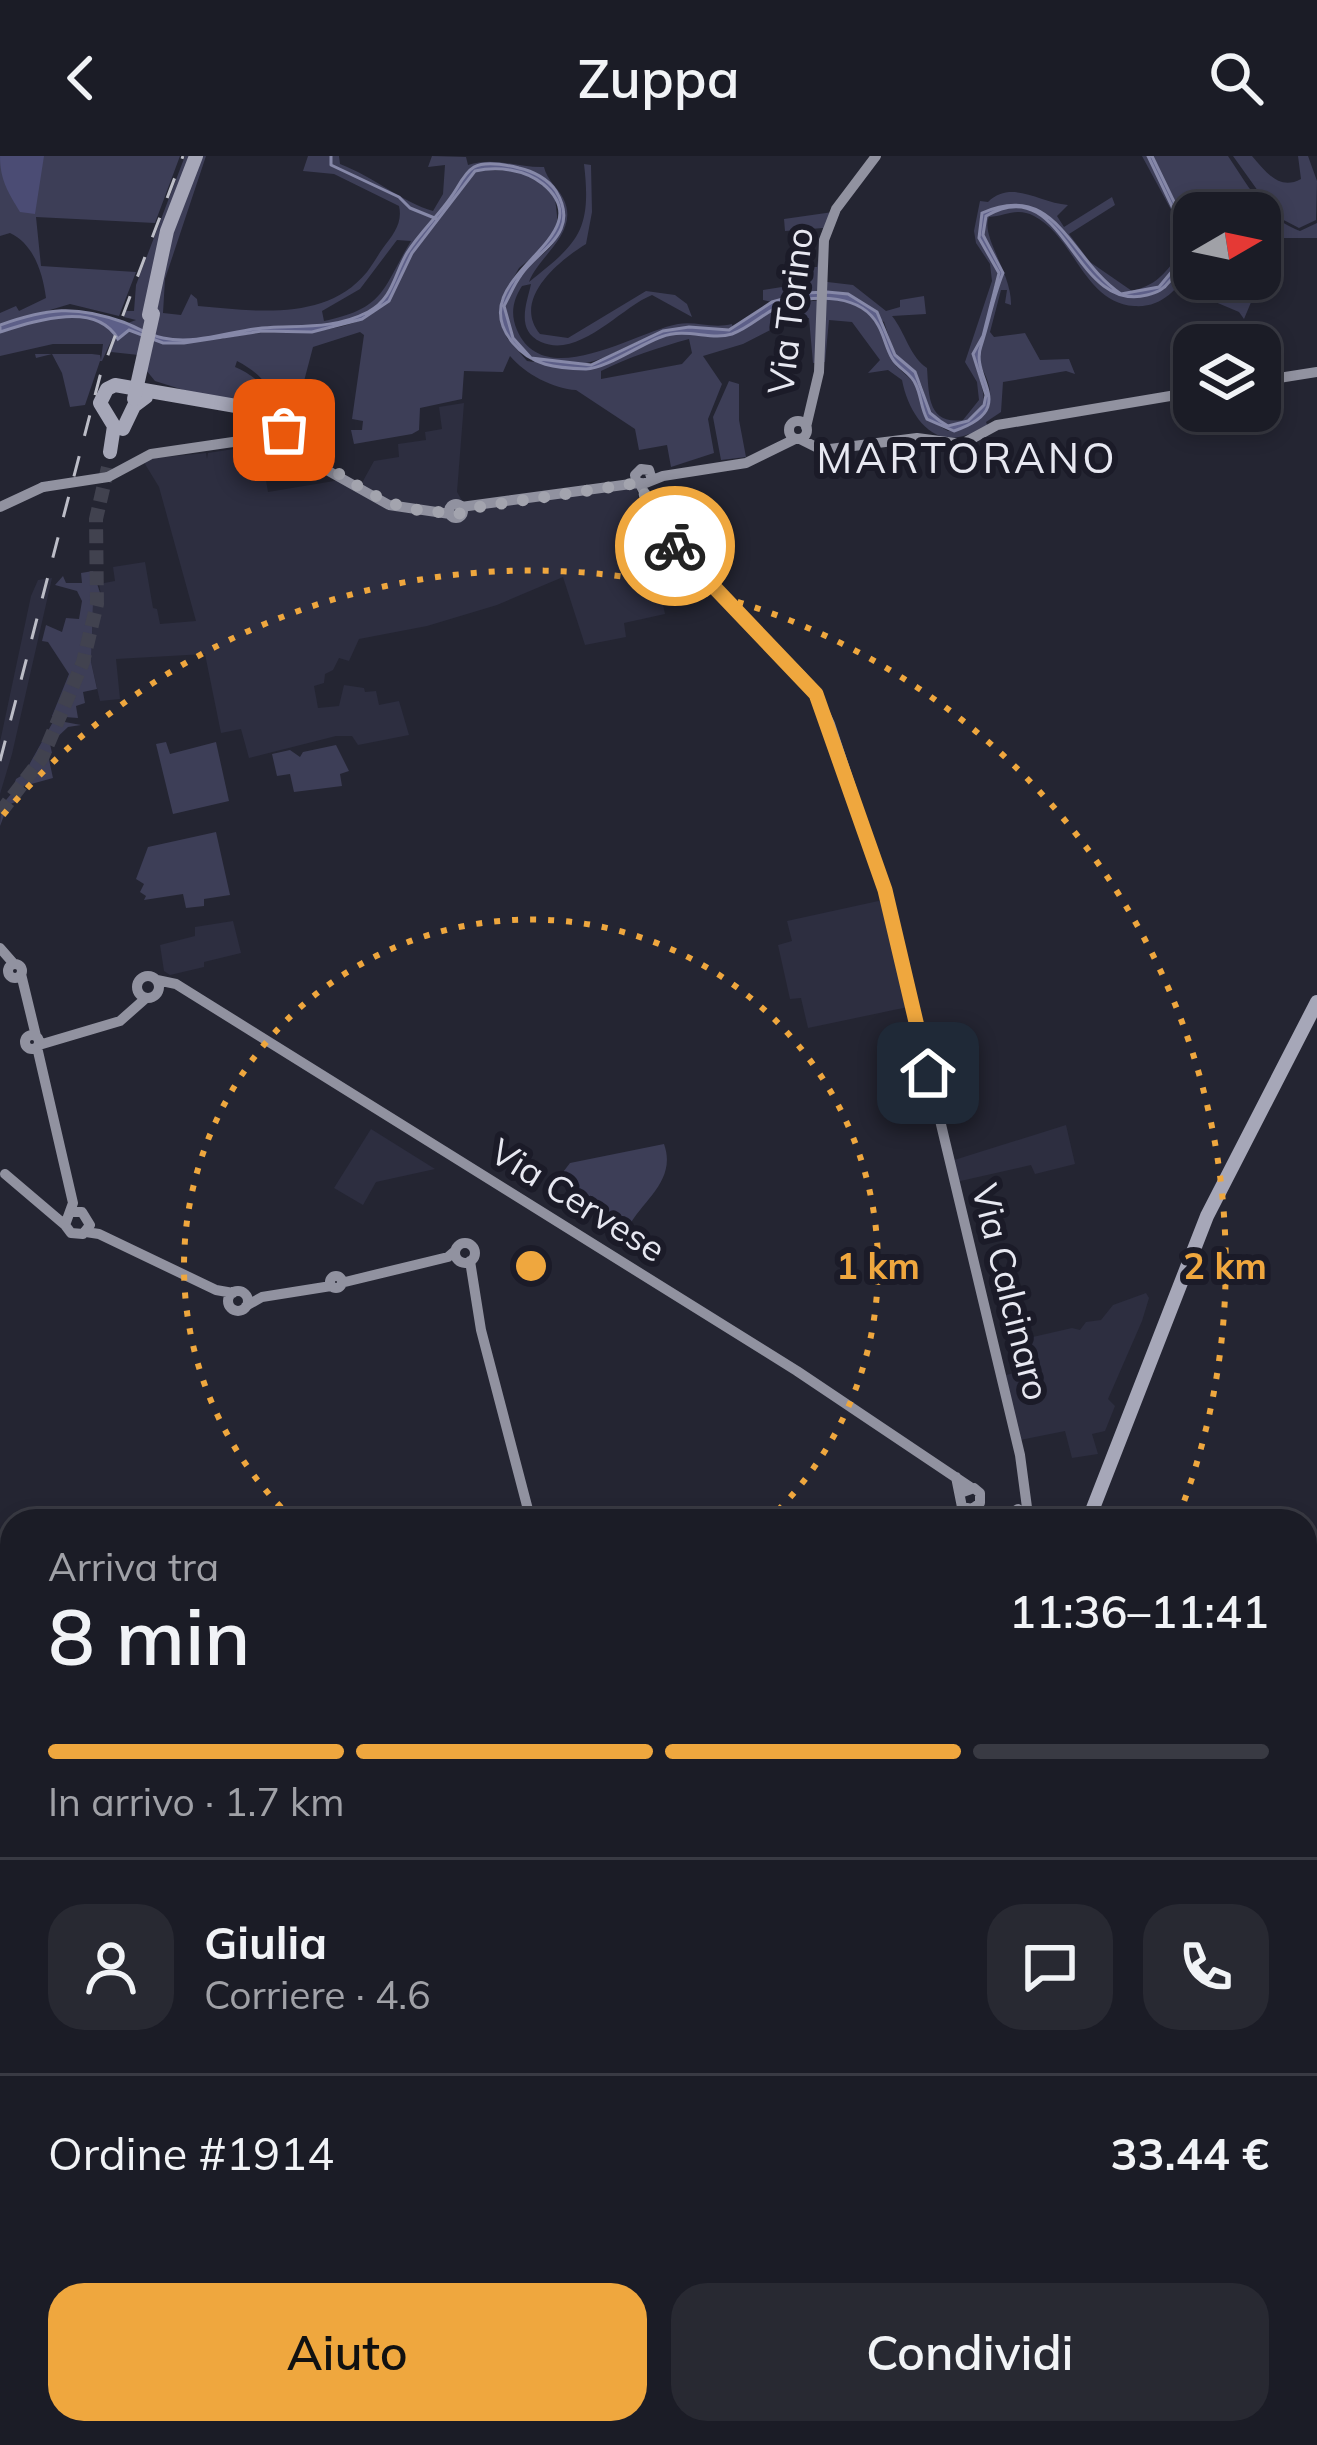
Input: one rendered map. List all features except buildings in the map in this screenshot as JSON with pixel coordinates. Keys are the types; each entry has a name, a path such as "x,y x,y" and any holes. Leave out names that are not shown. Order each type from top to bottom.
{"highway":[{"path":"109,466 134,394 170,238 198,156"},
{"path":"109,466 144,365 151,314"},
{"path":"144,365 153,383 195,397"},
{"path":"109,466 115,431 100,407 101,398 115,385 217,401 255,426"},
{"path":"106,415 121,415 134,394"},
{"path":"122,429 136,404 148,397 217,401"},
{"path":"1096,1509 1207,1216 1317,1002"},
{"path":"1096,1509 1212,1219 1317,1015"}],"main road":[{"name":"Via Torino","path":"647,479 746,464 798,431 819,372 824,240 834,213 876,156"},
{"path":"1281,378 1317,372"},
{"path":"798,431 820,449 916,438 962,444 997,425 1173,396"},
{"path":"0,507 43,487 279,415 285,426 281,440"},
{"path":"255,426 389,505 455,510 647,479"},
{"name":"Via Calcinaro","path":"647,479 649,499 662,526 686,559 816,694 830,724 885,890 1020,1455 1025,1494 1018,1509"},
{"path":"13,968 36,1042 74,1235 92,1230 238,1299 459,1258 469,1275 528,1509"},
{"path":"142,995 145,977 162,984"},
{"path":"36,1042 120,1021 142,995 162,984"},
{"name":"Via Cervese","path":"162,984 294,1056 952,1472 969,1500"},
{"path":"5,1178 69,1214 88,1217 92,1230"},
{"path":"964,1509 969,1500 993,1509"}],"shaded area":[{"path":"0,156 180,156 155,223 36,217 41,266 136,272 119,316 70,304 0,325 0,313 16,306 19,311 46,298 31,252 10,233 0,236"},
{"path":"0,156 44,156 35,214 20,212 3,179"},
{"path":"185,156 194,156 170,239 201,156 206,156 165,279 163,313 181,315 191,294 198,306 266,311 311,306 350,288 367,272 396,228 399,206 334,174 303,171 308,156 339,156 340,164 433,211 443,194 445,165 428,167 432,156 466,157 468,165 487,162 544,167 563,198 567,222 529,282 578,234 586,205 584,164 591,165 592,212 586,244 552,270 535,294 531,307 540,334 568,338 646,291 675,295 687,304 692,317 652,295 584,338 555,345 541,342 528,331 525,316 531,284 522,286 513,313 517,330 530,348 548,357 569,358 678,324 732,324 733,329 667,331 588,363 552,364 530,358 513,338 504,306 522,272 556,239 561,218 558,197 552,186 532,173 480,165 464,179 449,203 475,170 518,171 541,183 555,198 558,224 546,246 519,268 501,300 499,314 507,338 527,361 586,369 664,336 687,331 723,336 784,304 848,301 879,325 896,366 916,384 927,419 948,431 979,417 990,395 979,353 1003,273 983,235 986,216 1013,207 1034,212 1052,226 1101,284 1121,295 1146,295 1164,289 1173,279 1173,291 1160,301 1144,306 1117,302 1091,281 1048,225 1028,213 989,217 989,234 1007,280 1011,305 1005,303 1007,290 1001,290 990,332 994,337 1025,333 1040,360 1069,359 1075,374 1066,371 1003,382 1001,412 972,437 943,437 933,432 916,415 902,380 888,370 868,373 880,360 852,322 829,320 825,362 813,363 809,318 794,318 743,344 703,356 722,384 708,419 714,453 671,467 667,445 639,450 635,429 576,390 532,374 510,356 503,372 464,371 462,399 420,408 419,430 412,434 354,444 351,430 362,430 363,421 352,419 364,335 360,332 313,347 288,442 267,385 237,361 235,367 264,389 264,409 253,412 155,381 146,370 148,356 111,352 112,339 85,405 70,407 52,354 92,354 100,355 101,360 103,344 53,344 0,356 0,332 75,316 102,323 114,333 126,334 129,329 165,341 226,336 162,338 138,331 128,323 136,320 124,317 126,311 134,311 136,285","holes":["439,215 387,299 368,316 316,331 231,337 249,330 328,324 366,314 387,297 408,251","397,240 411,241 371,303 324,321 322,311 360,289","689,339 692,353 682,364 601,379 601,371"]},
{"path":"1142,156 1148,156 1173,213"},
{"path":"1148,156 1173,200 1173,208"},
{"path":"1152,156 1228,156 1253,192 1173,192 1173,197"},
{"path":"1233,156 1252,156 1273,178 1286,183 1301,179 1298,156 1308,156 1317,181 1316,220 1299,228 1281,219 1281,192 1259,192"},
{"path":"496,164 540,176 563,206 561,230 521,275 504,306 513,338 531,358 591,365 663,331 689,327 729,330 772,302 805,293 848,294 877,312 895,355 915,372 930,413 948,426 968,421 984,405 986,395 973,354 983,336 999,273 979,238 982,213 1007,206 1028,207 1060,228 1121,294 1159,287 1173,270 1165,287 1147,295 1122,295 1101,284 1052,225 1034,211 1013,207 986,216 983,235 1003,273 979,358 989,402 985,413 954,431 927,419 914,381 892,358 870,315 837,299 787,303 732,334 671,334 594,368 555,366 537,361 528,357 513,343 501,319 503,298 558,223 558,204 536,179 501,169 475,171 412,253 389,301 362,319 312,332 262,331 184,343 163,343 129,330 118,339 108,327 81,317 48,319 0,332 0,325 62,311 106,317 176,340 355,318 383,300 413,245 469,171"},
{"path":"1016,192 1068,205 1057,216 1064,227 1112,197 1115,205 1069,234 1090,262 1132,291 1157,280 1173,263 1173,271 1160,287 1121,294 1103,279 1046,215 1028,207 1008,206 982,213 979,238 999,273 975,355 983,408 967,423 949,426 930,413 915,372 895,355 884,322 848,294 805,293 763,300 763,290 807,283 799,267 817,267 823,228 785,231 784,219 833,212 819,281 853,285 886,311 900,307 900,300 924,296 926,314 892,316 927,368 936,413 963,420 979,400 977,382 965,362 992,281 990,264 974,231 980,201"},
{"path":"1281,221 1300,231 1317,223 1317,238 1281,238"},
{"path":"1213,300 1252,300 1244,319"},
{"path":"729,381 739,384 746,457 721,460 713,417"},
{"path":"464,403 457,492 467,509 636,484 643,524 656,520 675,549 652,554 665,614 624,623 626,637 585,645 563,577 497,605 427,626 359,639 349,661 339,658 325,674 324,683 314,686 318,708 339,706 344,685 376,691 379,705 399,701 409,735 358,745 352,736 336,736 249,758 241,729 221,733 205,654 116,659 120,699 100,701 91,662 93,604 101,595 99,584 115,581 113,567 145,562 160,624 196,621 159,487 146,459 206,453 207,459 208,453 260,445 268,492 340,480 357,492 374,461 399,457 398,444 426,440 425,432 442,429 439,407"},
{"path":"93,571 101,596 93,604 91,662 97,689 83,692 85,703 76,706 78,718 52,716 69,674 48,642 42,641 46,625 62,632 66,618 79,619 82,601 77,591 55,585 63,576 66,583 82,583 81,573"},
{"path":"52,578 0,794 0,742 31,596 38,580"},
{"path":"54,720 81,725 68,727 50,744 53,778 24,786 18,801 8,805 0,826 1,806"},
{"path":"166,742 170,754 216,742 229,801 173,814 156,744"},
{"path":"336,745 349,771 340,774 342,786 294,792 290,774 277,776 272,754 290,750 300,757 303,752"},
{"path":"216,832 230,895 186,908 183,894 144,900 140,892 144,884 136,879 148,847"},
{"path":"883,900 908,1007 808,1028 801,998 790,999 778,945 792,941 787,921"},
{"path":"233,921 241,953 170,975 164,971 160,945 195,936 195,927"},
{"path":"1066,1125 1075,1164 1035,1174 1031,1165 956,1182 951,1161"},
{"path":"371,1129 435,1169 376,1182 363,1205 334,1188"},
{"path":"664,1144 667,1157 662,1179 629,1226 557,1180 570,1163"},
{"path":"1146,1293 1149,1298 1142,1321 1108,1399 1115,1406 1105,1431 1092,1434 1098,1454 1072,1458 1065,1431 1020,1440 1006,1375 1026,1370 1024,1339 1080,1330 1086,1322 1101,1320 1113,1305"}],"waterway":[{"path":"331,156 331,165 437,219"}],"tunnel":[{"path":"0,813 42,758 83,662 97,604 96,519 109,463"}],"railway":[{"path":"0,761 100,376 183,156"}],"way so far":[{"path":"284,430 275,441 376,499 402,509 454,517 472,508 638,483 675,546"}],"district":[{"name":"MARTORANO","path":"967,458"}],"route":[{"path":"675,546 816,694 885,890 928,1073"}]}
